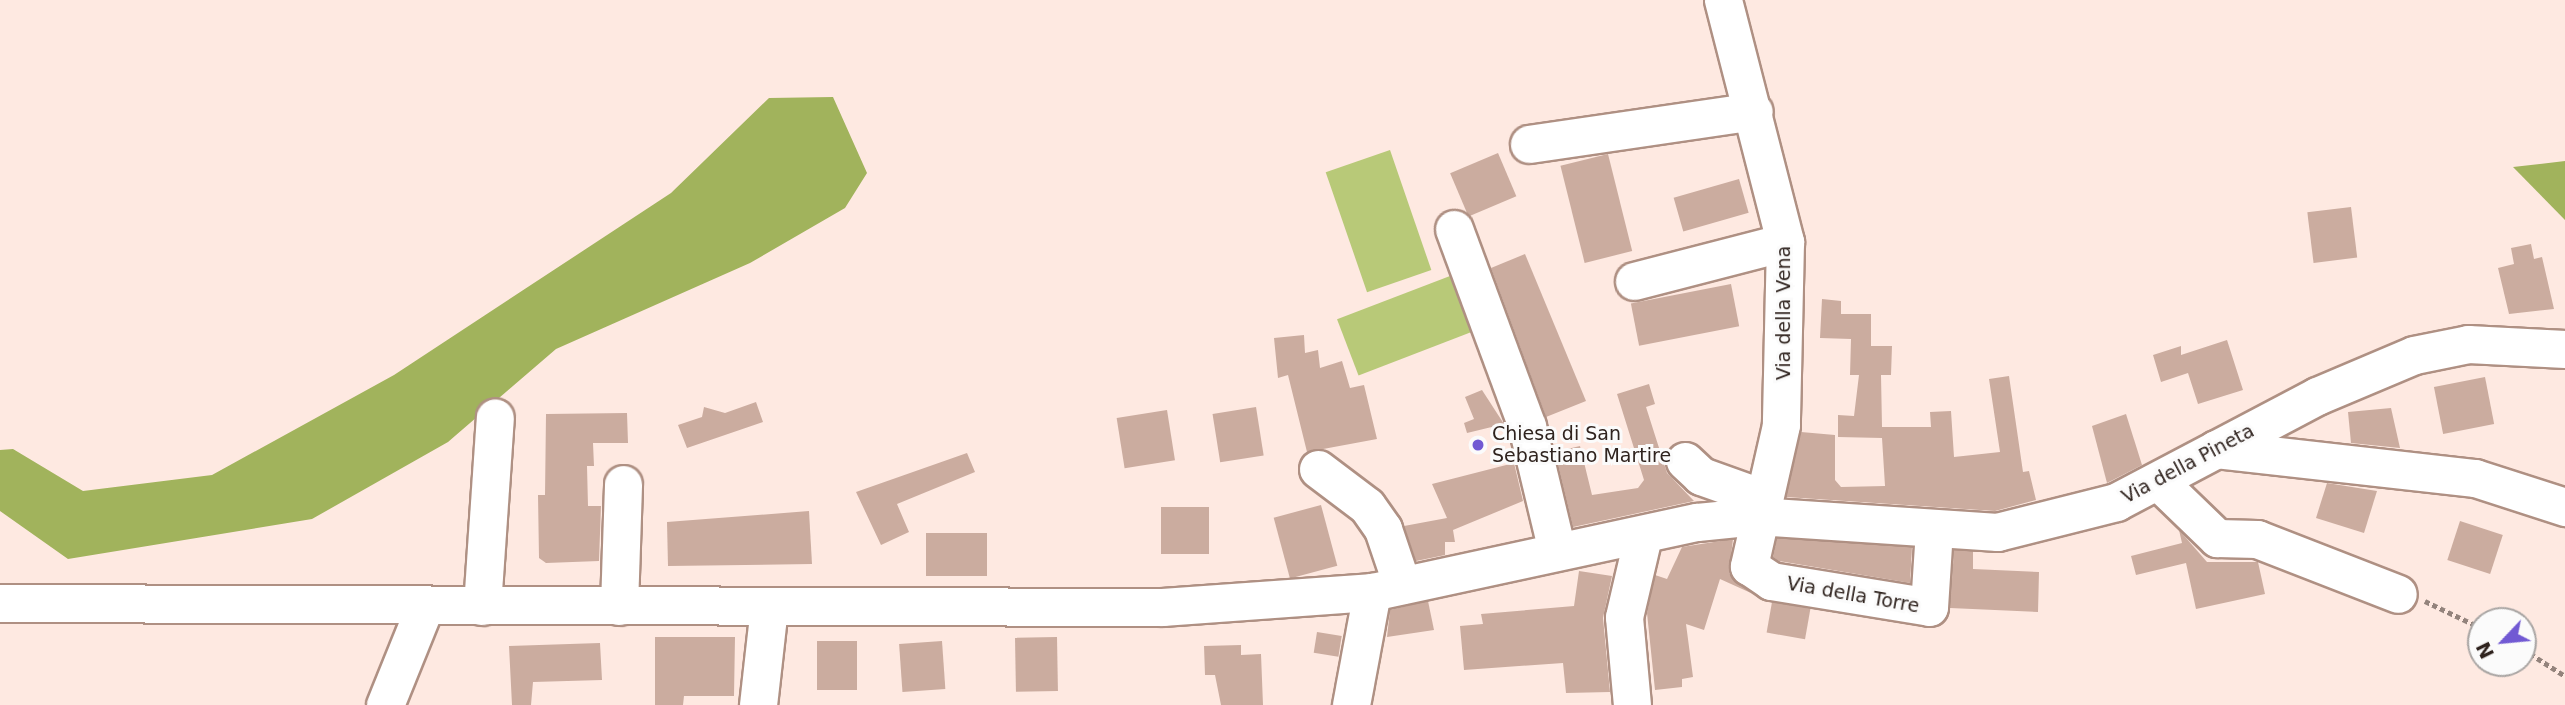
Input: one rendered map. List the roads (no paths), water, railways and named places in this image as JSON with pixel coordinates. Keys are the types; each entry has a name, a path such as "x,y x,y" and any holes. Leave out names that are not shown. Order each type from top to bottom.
{"street":[{"name":"Via della Vena","path":"1723,0 1754,110 1785,242 1781,425 1759,507"},
{"path":"1529,144 1754,110"},
{"path":"1454,229 1527,426 1558,551"},
{"path":"1634,281 1785,242"},
{"name":"Via della Pineta","path":"1759,507 1934,529 1997,533 2116,502 2160,482 2216,449 2414,355 2468,344 2565,349"},
{"path":"482,606 495,417"},
{"path":"2216,449 2475,478 2565,507"},
{"path":"1685,461 1702,476 1759,507"},
{"path":"1318,468 1367,506 1383,529 1387,589 1351,705"},
{"path":"2160,482 2217,538 2257,539 2398,594"},
{"path":"619,606 623,484"},
{"path":"0,603 1163,607 1387,589 1558,551 1643,536 1759,507"},
{"name":"Via della Torre","path":"1759,507 1760,536 1749,566 1771,581 1929,607 1934,529"},
{"path":"1632,705 1624,617 1643,536"},
{"path":"385,705 425,606"},
{"path":"766,702 769,607"}],"place":[{"name":"Chiesa di San Sebastiano Martire","path":"1478,445"}]}
